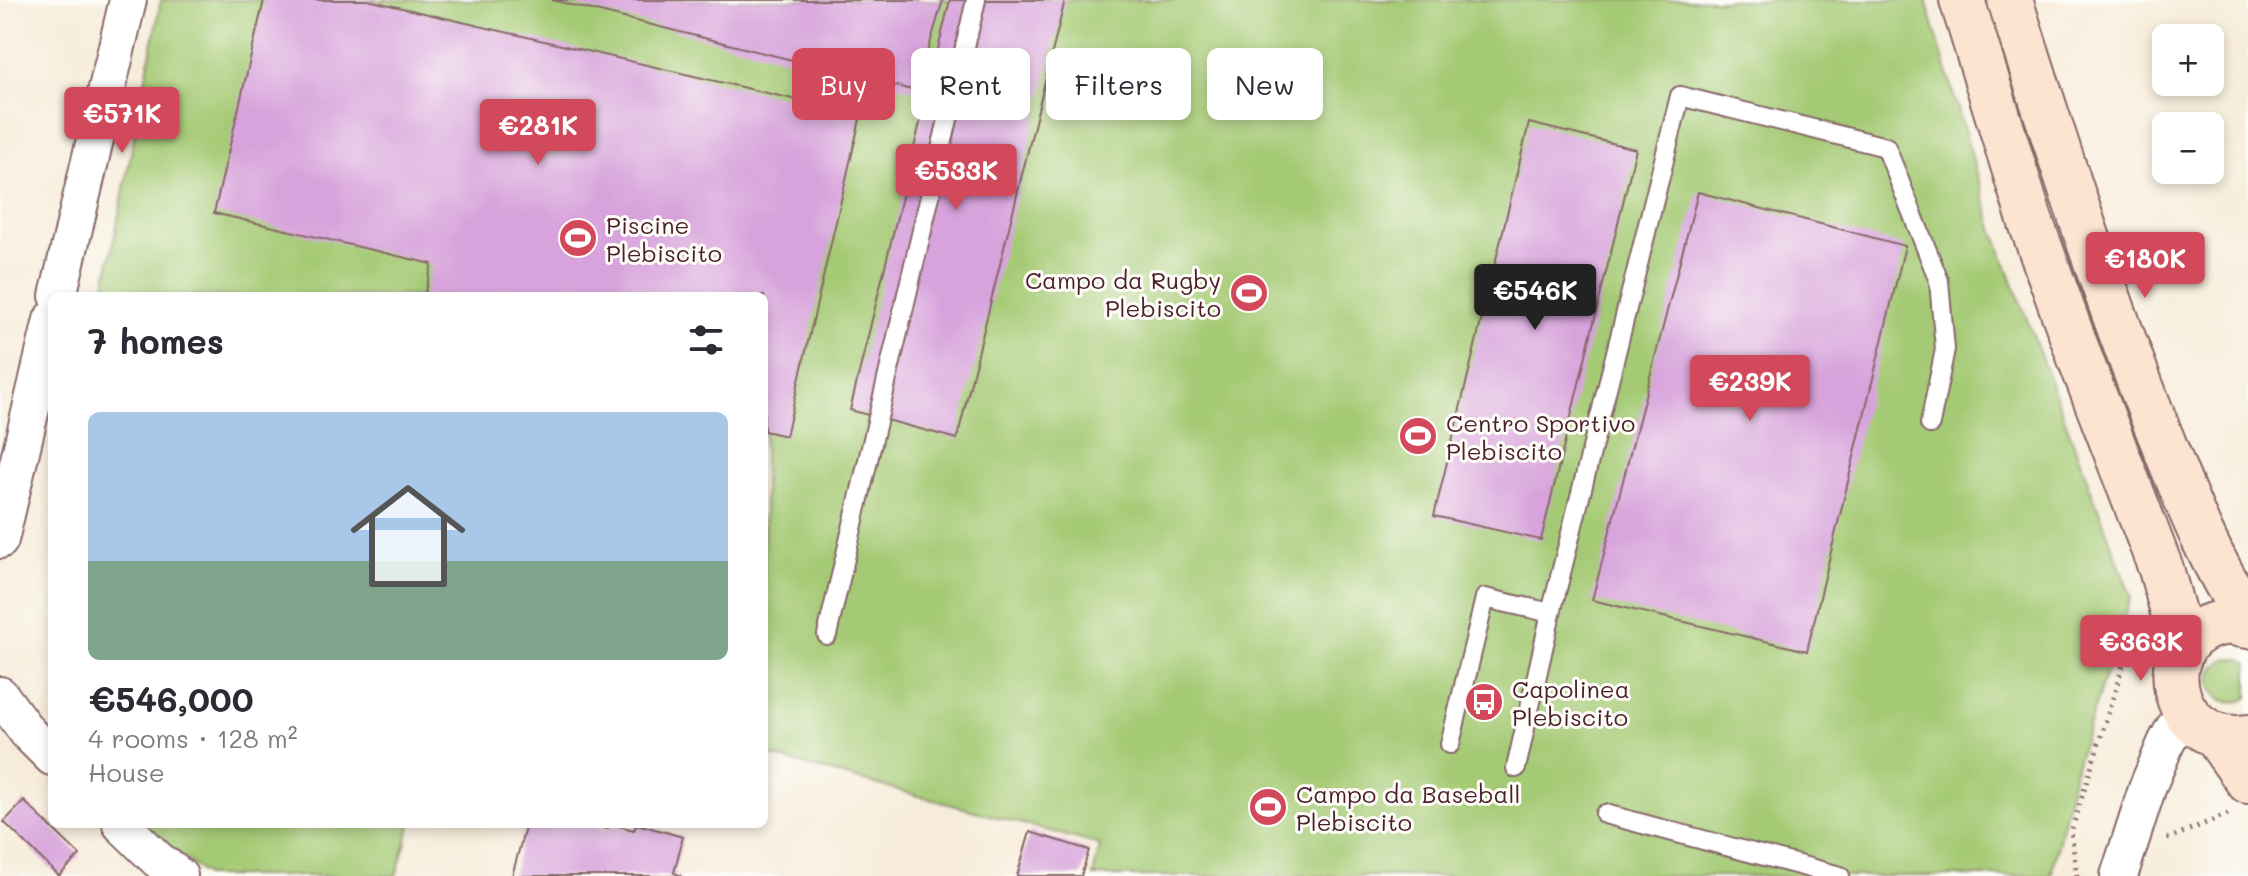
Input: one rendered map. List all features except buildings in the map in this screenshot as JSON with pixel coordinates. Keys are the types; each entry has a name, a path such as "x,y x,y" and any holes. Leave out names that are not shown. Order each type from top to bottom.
{"main road":[{"path":"1962,0 2030,220 2161,569 2177,626 2179,658 2175,685 2180,704 2218,730 2242,796"},
{"path":"2010,0 2077,211 2125,346 2208,552 2248,618"},
{"path":"2179,658 2201,632 2228,623 2248,626"}],"street":[{"path":"59,292 128,0"},
{"path":"0,540 48,337"},
{"path":"0,695 28,733 48,753"},
{"path":"2119,876 2148,786 2174,728 2218,730"},
{"path":"125,828 179,876"}],"lane":[{"path":"827,635 976,0"},
{"path":"1516,768 1551,613 1680,96 1886,147 1939,281 1945,349 1930,424"},
{"path":"1450,744 1485,598 1551,613"},
{"path":"1605,814 1830,875"}],"path":[{"path":"2077,876 2071,832 2139,614"},
{"path":"2157,843 2242,796"}],"green space":[{"name":"Centro Sportivo Plebiscito","path":"161,0 1926,0 1994,232 2131,596 2075,768 2051,876 1093,876 1100,845 768,755 768,292 104,292"},
{"path":"2226,659 2241,659 2248,664 2248,698 2227,702 2213,691 2212,674 2216,666"},
{"path":"147,828 410,828 396,876 207,876"}],"place":[{"name":"Piscine Plebiscito","path":"578,238"},
{"name":"Campo da Rugby Plebiscito","path":"1249,293"},
{"name":"Centro Sportivo Plebiscito","path":"1418,436"},
{"name":"Capolinea Plebiscito","path":"1484,702"},
{"name":"Campo da Baseball Plebiscito","path":"1268,807"}]}
